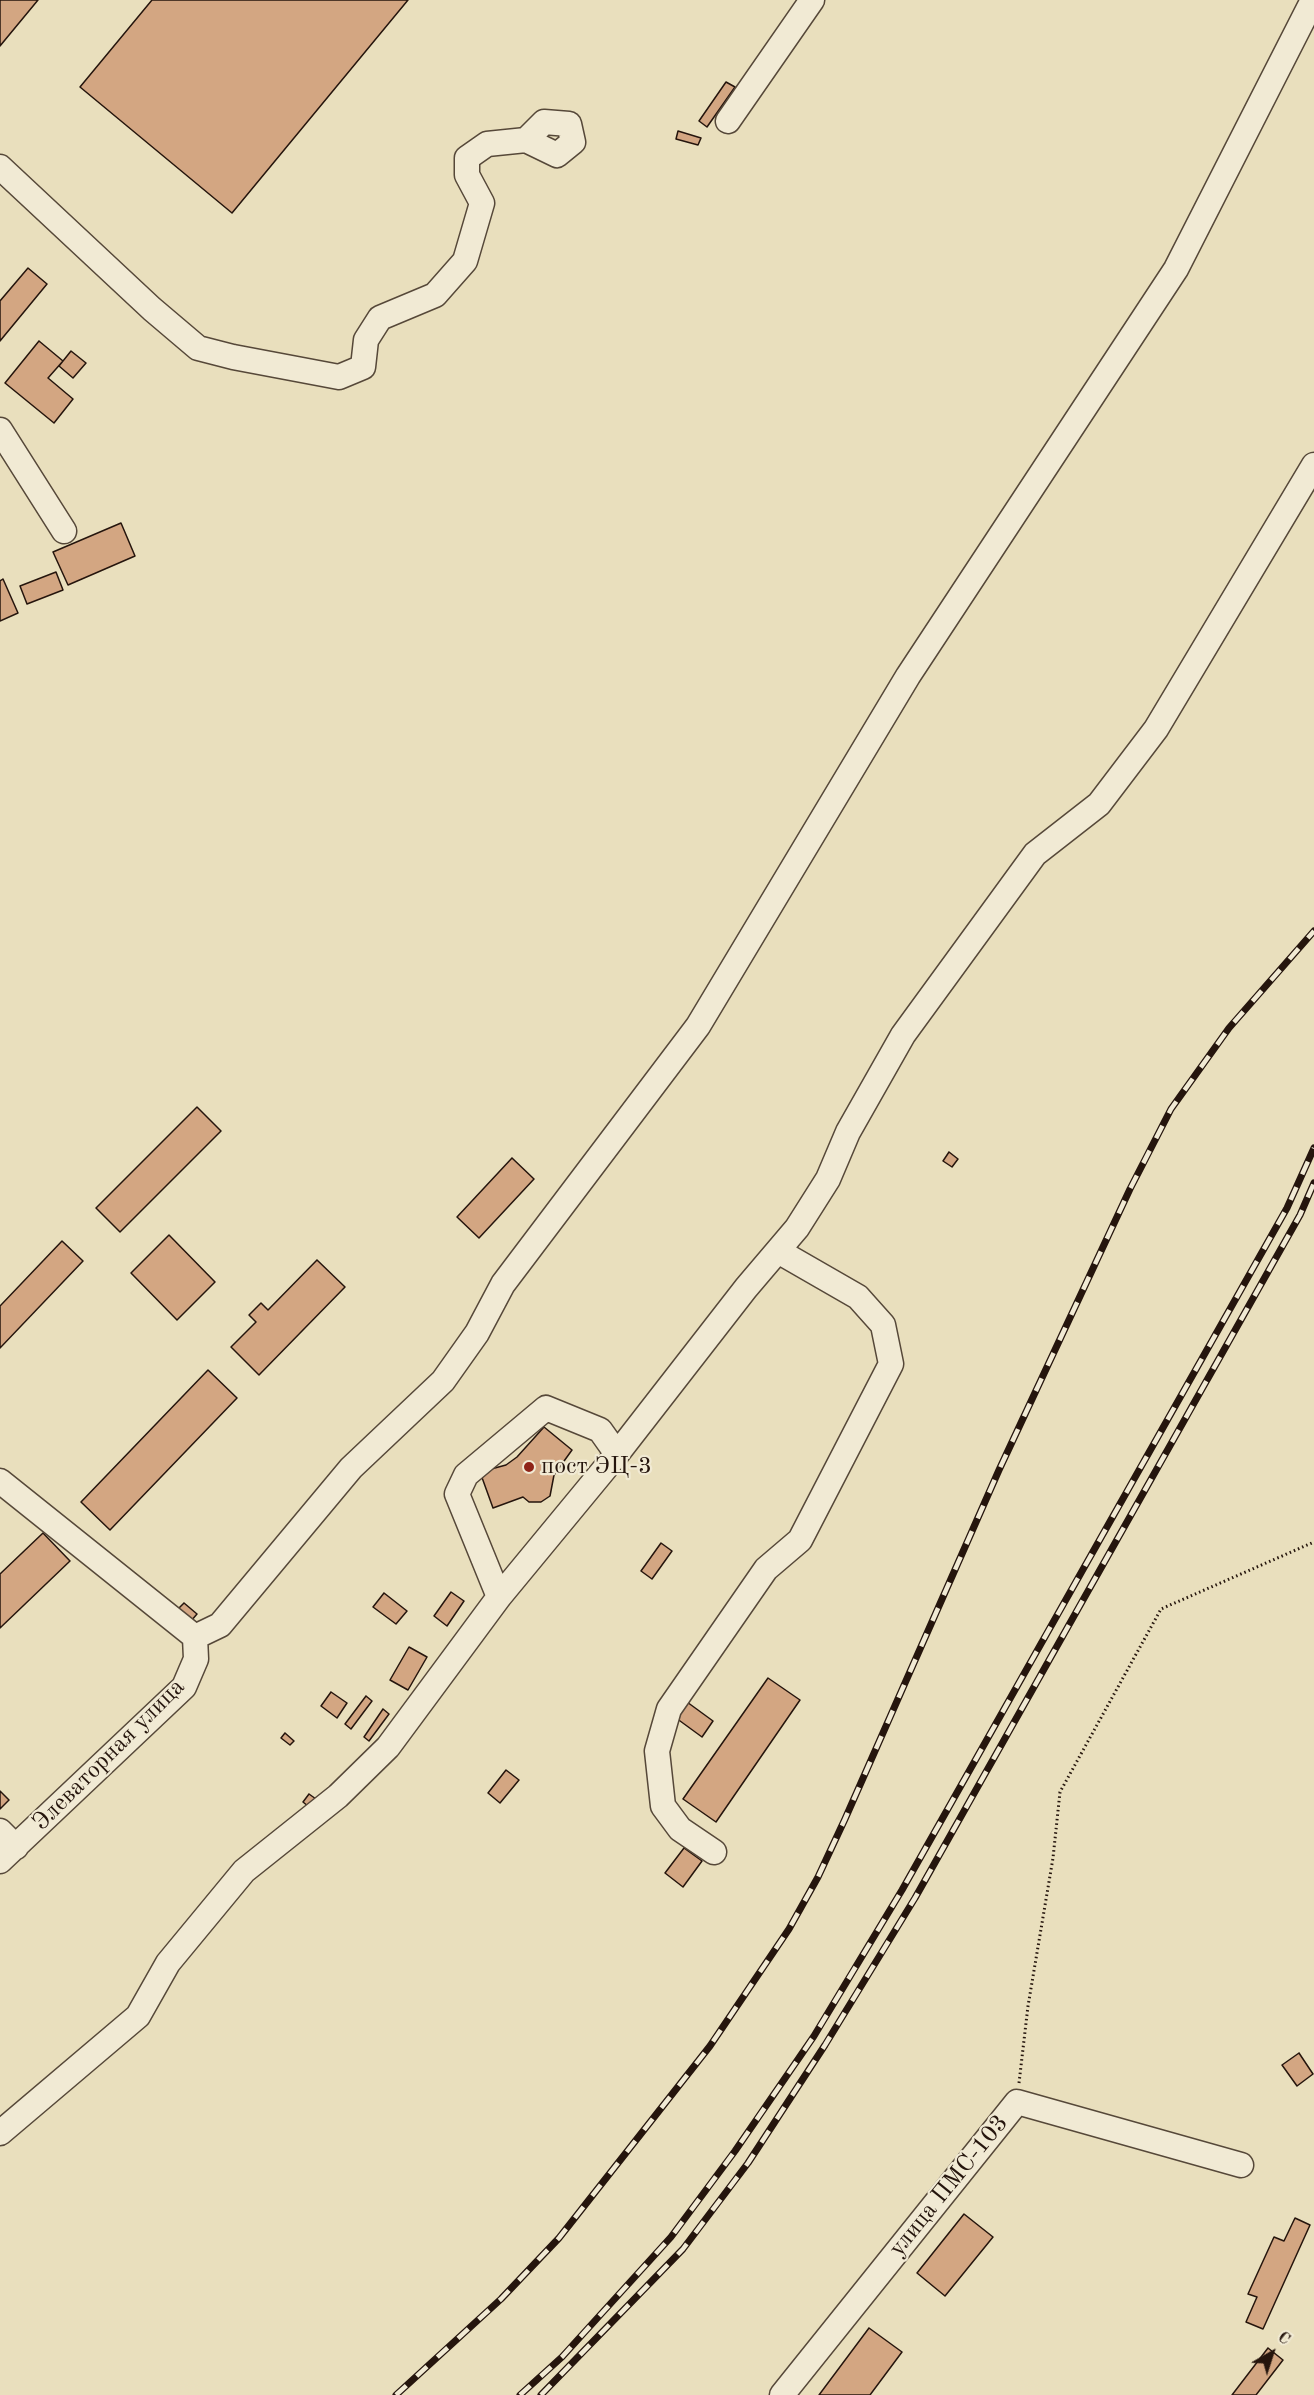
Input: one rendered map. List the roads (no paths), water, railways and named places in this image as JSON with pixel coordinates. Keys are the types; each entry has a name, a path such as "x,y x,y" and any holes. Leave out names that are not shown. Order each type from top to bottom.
{"street":[{"path":"728,121 812,0"},
{"path":"0,1481 195,1637 220,1625 351,1468 443,1381 477,1333 503,1284 698,1026 908,676 1176,269 1313,0"},
{"path":"0,167 152,309 198,348 339,377 363,367 366,340 380,318 435,295 465,261 482,203 467,175 467,158 487,144 526,140"},
{"path":"1,434 64,531"},
{"path":"0,2133 138,2016 168,1962 244,1871 338,1796 388,1747 499,1597 617,1454 746,1288 797,1228 828,1179 848,1132 903,1035 1035,854 1100,804 1156,729 1314,465"},
{"path":"714,1852 680,1829 663,1806 657,1751 669,1709 766,1569 800,1540 891,1364 883,1325 858,1297 778,1251"},
{"path":"499,1597 457,1494 466,1475 546,1408 600,1430 617,1454"},
{"name":"Элеваторная улица","path":"5,1846 184,1687 196,1659 195,1637"},
{"name":"улица ПМС-103","path":"782,2395 1017,2102 1241,2165"}],"railway":[{"path":"396,2395 501,2299 559,2238 710,2046 789,1929 818,1877 999,1470 1130,1189 1171,1109 1229,1028 1314,931"},
{"path":"520,2395 562,2357 671,2237 735,2151 814,2036 902,1890 1287,1208 1314,1148"},
{"path":"541,2395 683,2249 748,2163 825,2045 915,1898 1300,1215 1314,1183"}],"place":[{"name":"пост ЭЦ-3","path":"529,1467"}]}
